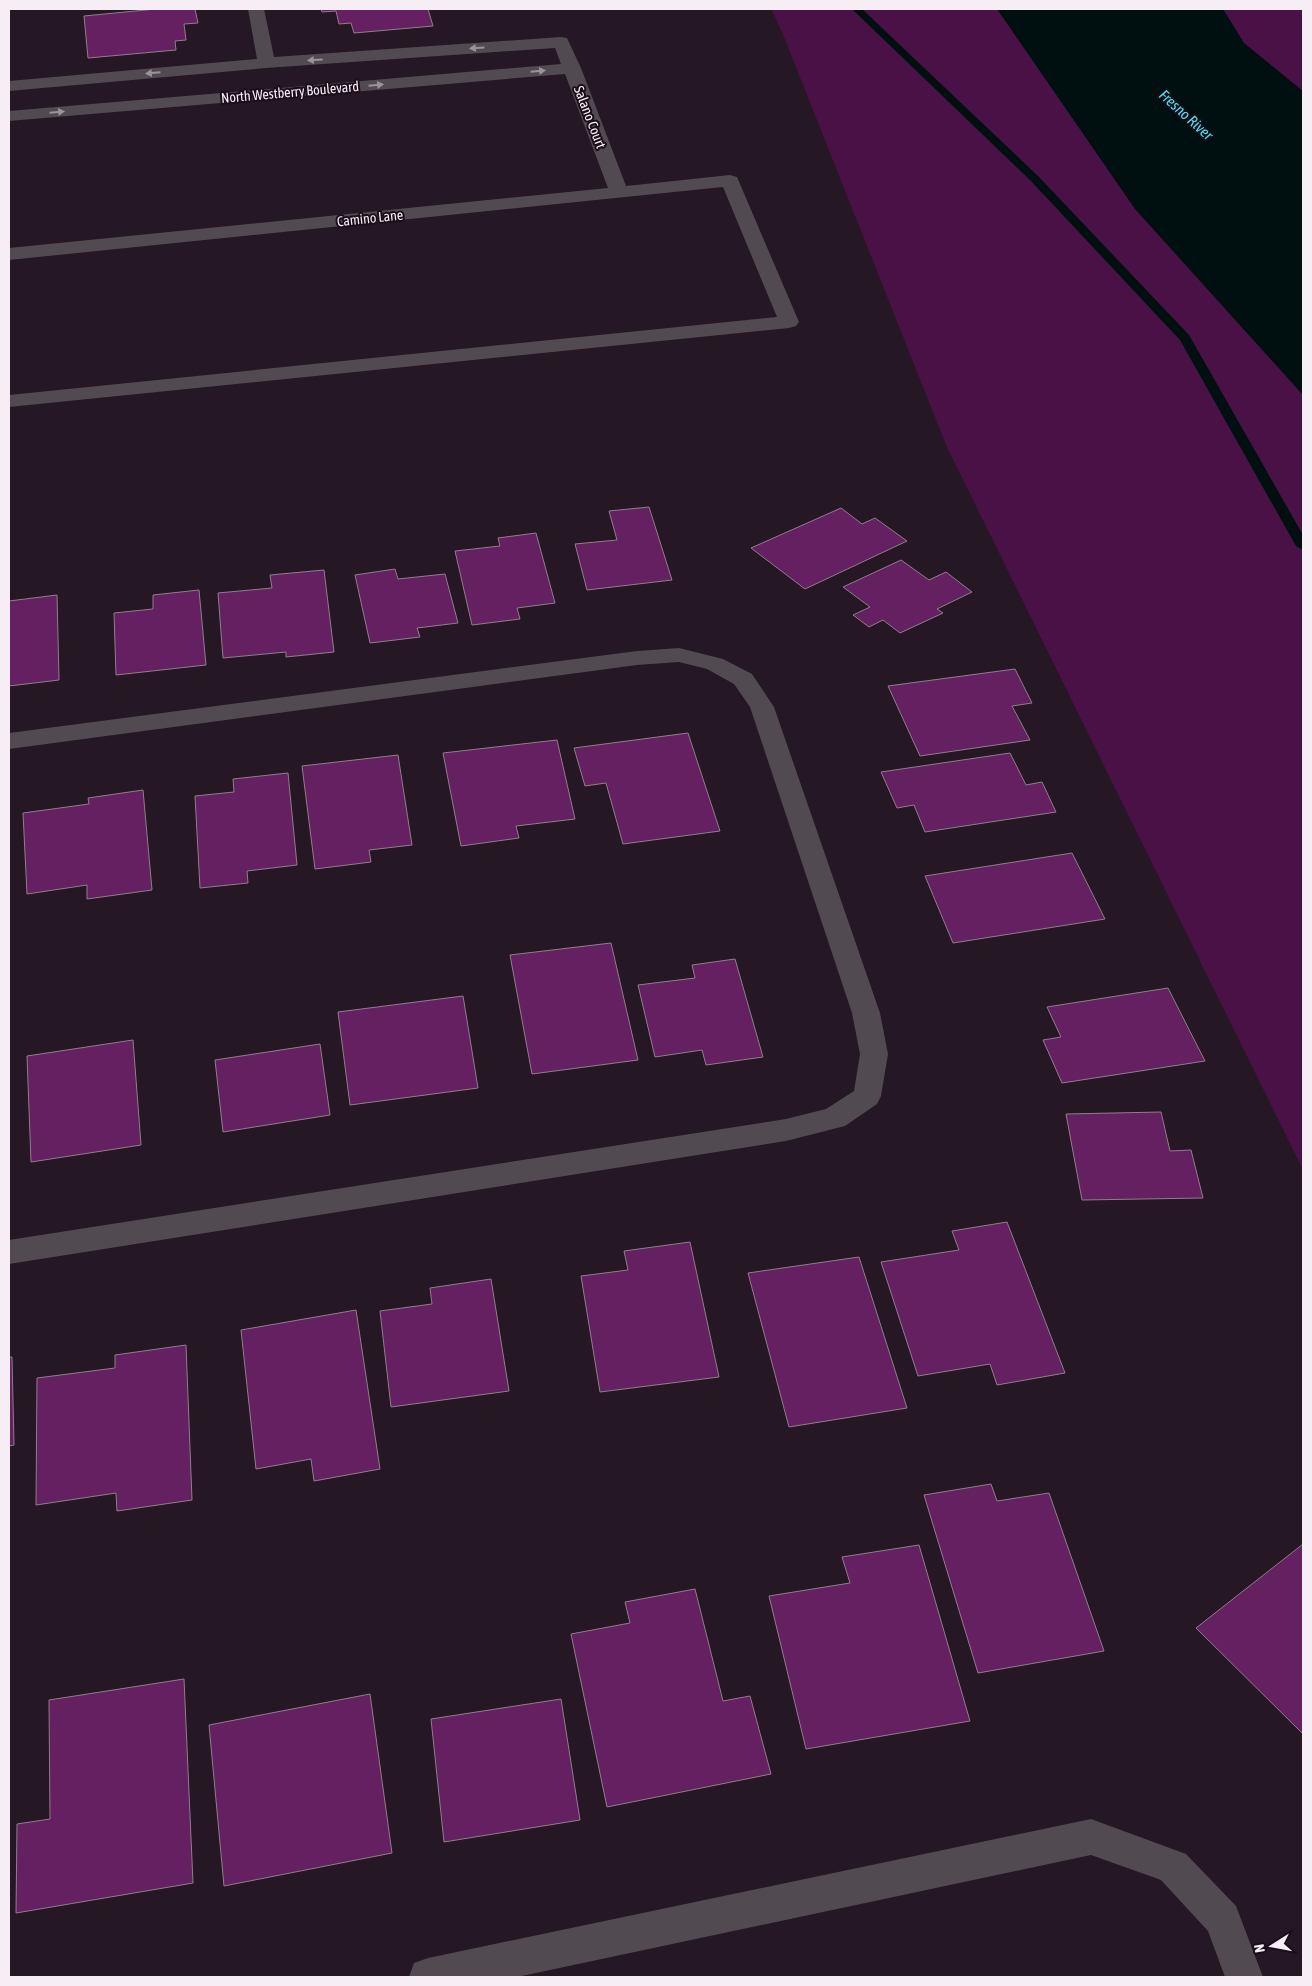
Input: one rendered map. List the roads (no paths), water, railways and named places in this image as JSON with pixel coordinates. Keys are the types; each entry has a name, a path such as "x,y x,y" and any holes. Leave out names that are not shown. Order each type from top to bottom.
{"street":[{"path":"256,9 266,63"},
{"name":"North Westberry Boulevard","path":"9,86 266,63 561,42"},
{"name":"Salano Court","path":"561,42 619,193"},
{"name":"North Westberry Boulevard","path":"9,116 572,68"},
{"name":"Camino Lane","path":"9,254 730,181 789,322 9,401"},
{"path":"9,741 637,658 679,655 715,664 743,679 762,706 866,1013 874,1054 867,1096 835,1118 786,1130 9,1252"},
{"path":"428,1977 1091,1837 1173,1867 1223,1919 1244,1977"}],"water":[{"name":"Fresno River","path":"997,9 1223,9 1244,43 1303,91 1303,395 1135,209"}],"waterway":[{"path":"857,9 1034,178 1185,338 1303,546"}]}
